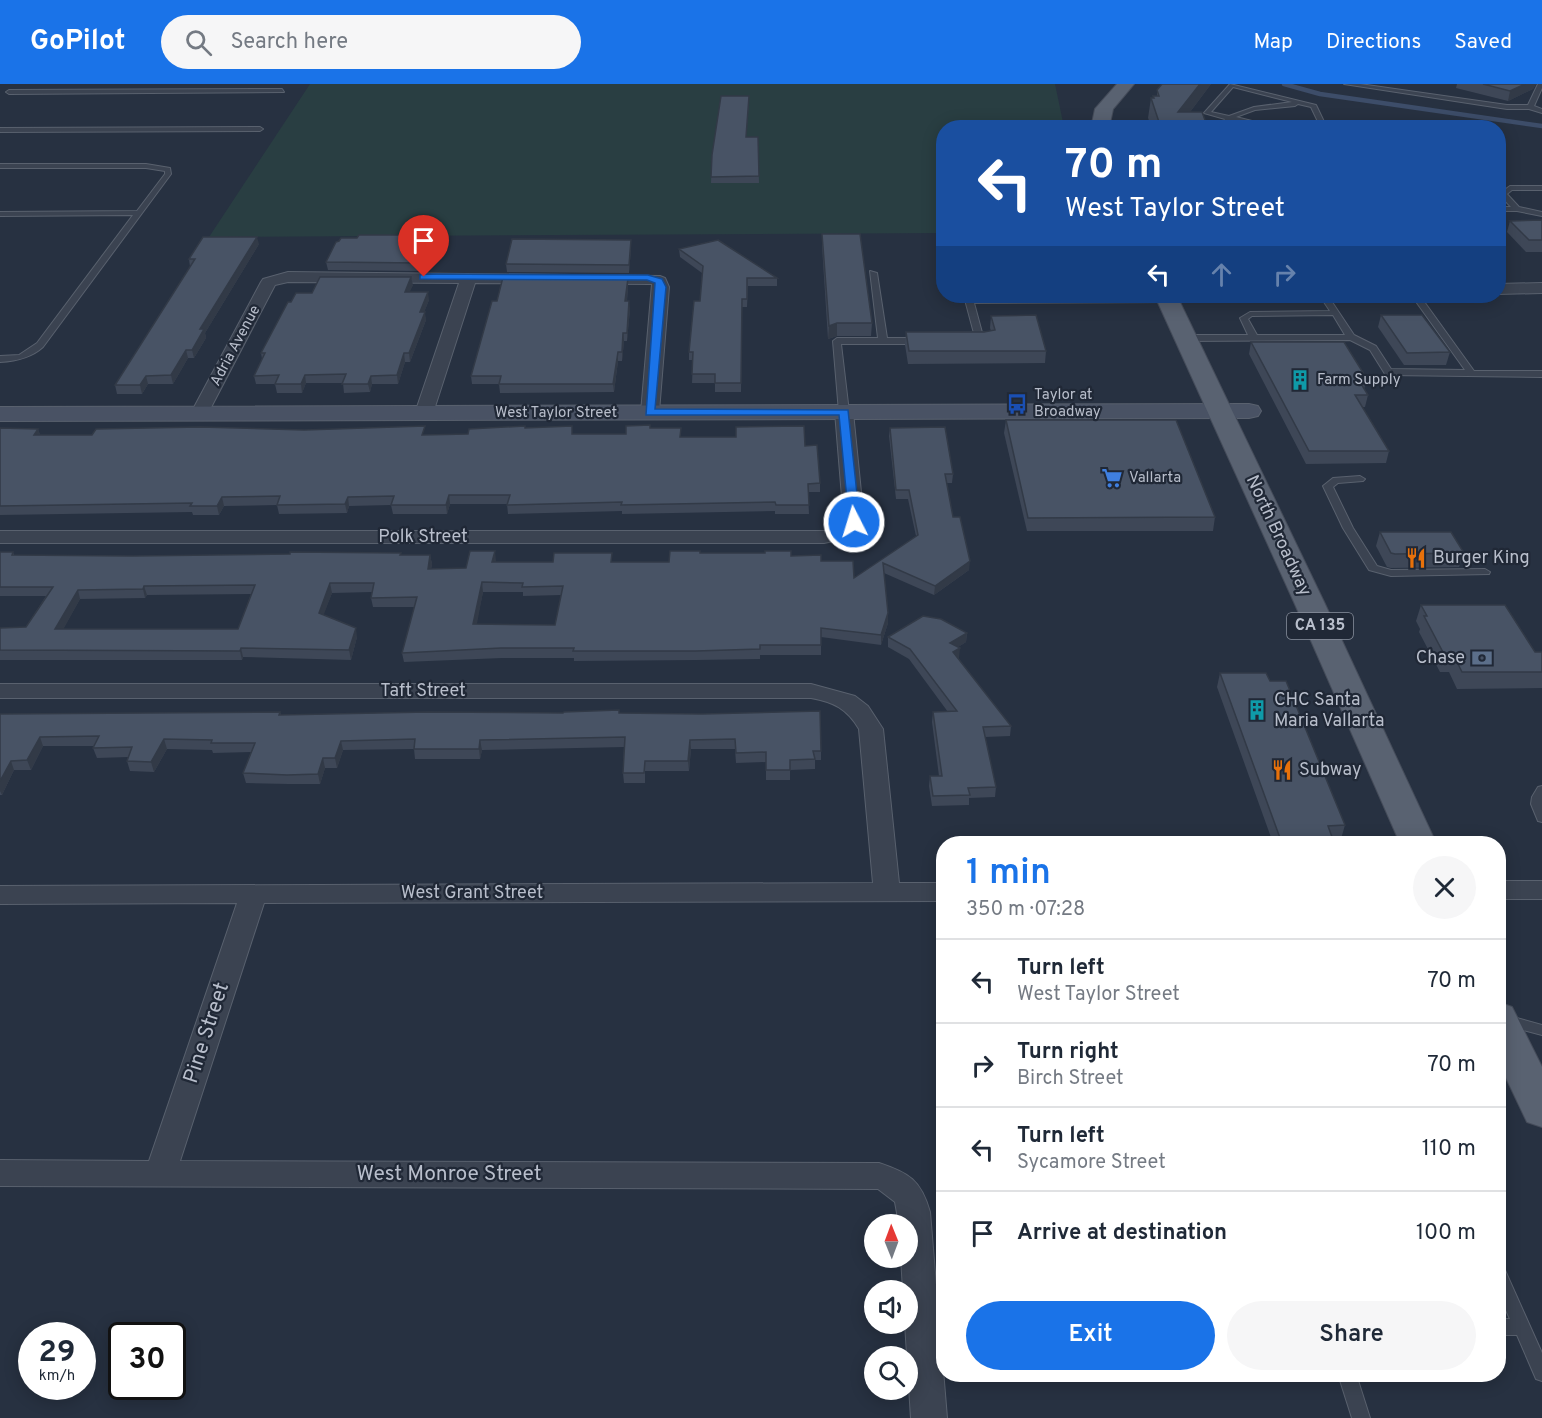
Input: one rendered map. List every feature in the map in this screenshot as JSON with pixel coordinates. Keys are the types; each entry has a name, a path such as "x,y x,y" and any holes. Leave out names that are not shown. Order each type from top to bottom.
{"main road":[{"path":"1099,120 1102,112 1126,84"},
{"name":"North Broadway","path":"1169,303 1415,836"},
{"path":"1506,1033 1542,1110"}],"street":[{"name":"Adria Avenue","path":"200,413 272,280 288,277 469,277"},
{"path":"424,413 469,277 654,279 659,281 661,287 650,412"},
{"path":"1506,289 1542,288"},
{"name":"West Taylor Street","path":"0,414 1249,411"},
{"name":"Polk Street","path":"0,537 824,537 846,533 854,522 844,412"},
{"name":"Taft Street","path":"0,691 811,691 845,698 860,709 871,729 887,893"},
{"path":"1506,890 1542,890"},
{"name":"West Grant Street","path":"0,895 936,892"},
{"name":"Pine Street","path":"161,1172 254,894"},
{"name":"West Monroe Street","path":"0,1173 879,1176 896,1182 910,1195 914,1212 929,1418"}],"lane":[{"path":"17,84 7,94 282,92"},
{"path":"122,92 129,84"},
{"path":"233,92 239,84"},
{"path":"1347,84 1507,107 1530,107 1542,111"},
{"path":"1530,107 1541,84"},
{"path":"1239,120 1207,113 1232,85 1314,106 1320,120"},
{"path":"1230,118 1261,108 1302,103"},
{"path":"0,130 260,129"},
{"path":"0,166 146,166 168,169 168,174 136,213 40,345 32,353 11,359 0,359"},
{"path":"1506,191 1510,188 1542,188"},
{"path":"1506,197 1516,209"},
{"path":"1506,209 1542,214"},
{"path":"0,214 136,213"},
{"path":"873,273 883,341"},
{"path":"969,340 980,340 970,303"},
{"path":"1329,303 1351,337"},
{"path":"1421,303 1470,371"},
{"path":"1254,338 1244,318 1250,314 1335,313"},
{"path":"1186,338 1351,337 1373,348 1388,372 1470,371 1485,374 1542,374"},
{"path":"844,412 837,341 926,341"},
{"path":"1360,479 1336,480 1328,486 1348,528 1373,568 1391,573 1485,572"},
{"path":"1542,790 1537,797 1536,806 1542,818"},
{"path":"1506,1020 1542,1029"},
{"path":"1506,1291 1542,1373"},
{"path":"1506,1327 1522,1327"},
{"path":"1350,1382 1361,1418"}],"green space":[{"path":"310,84 1055,84 1063,120 936,120 936,233 209,237"}],"building":[{"path":"1162,84 1200,84 1178,112 1202,112 1205,120 1158,120 1151,98 1159,96 1157,90"},
{"path":"1483,84 1525,84 1510,91"},
{"path":"721,96 749,96 746,137 758,137 759,176 711,177"},
{"path":"1542,220 1542,240 1529,240 1510,221"},
{"path":"822,234 860,234 872,323 837,323 829,326"},
{"path":"359,235 402,235 401,238 429,238 418,263 326,262 336,242 341,238 357,238"},
{"path":"203,237 257,237 200,329 204,329 192,350 186,350 171,375 146,376 140,385 115,385 195,259 189,259"},
{"path":"512,239 631,240 629,265 506,264"},
{"path":"718,240 777,278 747,278 747,299 742,299 741,383 715,383 715,374 692,374 693,352 689,352 694,301 700,301 703,266 679,249"},
{"path":"320,277 411,277 405,292 428,292 420,312 425,312 409,353 404,353 397,375 371,376 368,384 342,384 346,374 305,375 301,384 275,384 279,375 254,376 265,353 261,353 288,302 291,302 296,293 312,293"},
{"path":"503,277 628,278 625,301 629,301 627,333 623,333 622,352 618,352 613,384 499,384 501,376 471,376 492,301 497,301"},
{"path":"1036,315 1046,351 909,351 906,332 984,332 995,330 991,316"},
{"path":"1381,315 1422,315 1450,352 1407,353"},
{"path":"1251,342 1344,342 1367,379 1358,379 1368,395 1355,395 1389,451 1309,451"},
{"path":"1006,420 1176,420 1215,517 1028,518"},
{"path":"650,425 650,428 681,428 680,437 736,437 736,427 804,426 805,446 817,445 820,483 808,484 809,505 776,505 775,502 621,505 622,502 507,505 510,495 449,495 446,505 391,505 394,496 348,497 345,504 277,505 280,496 222,497 217,506 190,506 192,503 0,506 0,428 38,429 34,435 92,435 96,429 200,427 304,430 425,426 422,435 468,434 469,429 525,426 525,428 572,426 572,434 626,434 626,426"},
{"path":"945,427 953,474 945,474 953,517 960,517 970,561 935,586 883,563 888,613 881,635 821,628 821,645 760,645 760,649 573,651 574,648 501,648 402,653 417,597 371,598 374,583 330,583 319,613 356,628 349,650 241,648 240,651 0,650 0,628 26,627 53,587 0,587 0,552 13,552 12,555 132,556 290,554 290,552 401,553 400,555 430,555 428,569 466,568 470,551 495,551 492,562 553,562 554,553 612,553 611,562 669,562 670,551 765,553 765,551 791,551 791,556 821,555 821,561 853,561 854,578 918,535 909,490 896,490 890,428","holes":["482,582 523,583 522,587 563,586 555,625 473,624","255,585 238,629 55,629 78,590 143,589 144,586"]},
{"path":"1380,532 1451,532 1464,553 1391,553"},
{"path":"1421,605 1505,605 1535,652 1542,652 1542,672 1462,672 1454,656 1445,656 1424,616 1427,616"},
{"path":"923,616 941,619 967,633 950,643 960,648 953,652 1011,726 983,727 996,787 968,788 970,795 933,796 930,776 942,776 933,712 957,711 910,649 888,637"},
{"path":"1220,673 1266,673 1270,681 1286,681 1345,825 1328,826 1332,836 1279,836"},
{"path":"619,710 619,713 702,714 820,711 821,751 813,751 815,759 790,760 790,770 766,770 766,752 736,753 735,739 690,740 688,761 645,761 644,773 623,773 625,737 480,740 479,749 414,749 415,739 341,741 335,758 323,758 318,774 287,775 243,773 255,743 211,743 212,740 164,739 151,762 127,761 132,747 93,748 99,736 40,737 27,760 11,761 0,781 0,714 280,712 279,715 429,712 563,713"}],"waterway":[{"path":"1284,84 1320,94 1500,120"},
{"path":"1506,121 1542,126"}],"place":[{"name":"Farm Supply","path":"1300,380"},
{"name":"Taylor at Broadway","path":"1017,404"},
{"name":"Vallarta","path":"1112,478"},
{"name":"Burger King","path":"1416,558"},
{"name":"Chase","path":"1482,658"},
{"name":"CHC Santa Maria Vallarta","path":"1257,710"},
{"name":"Subway","path":"1282,770"}],"route":[{"path":"424,277 648,277 659,281 661,287 650,412 844,412 854,522"}]}
